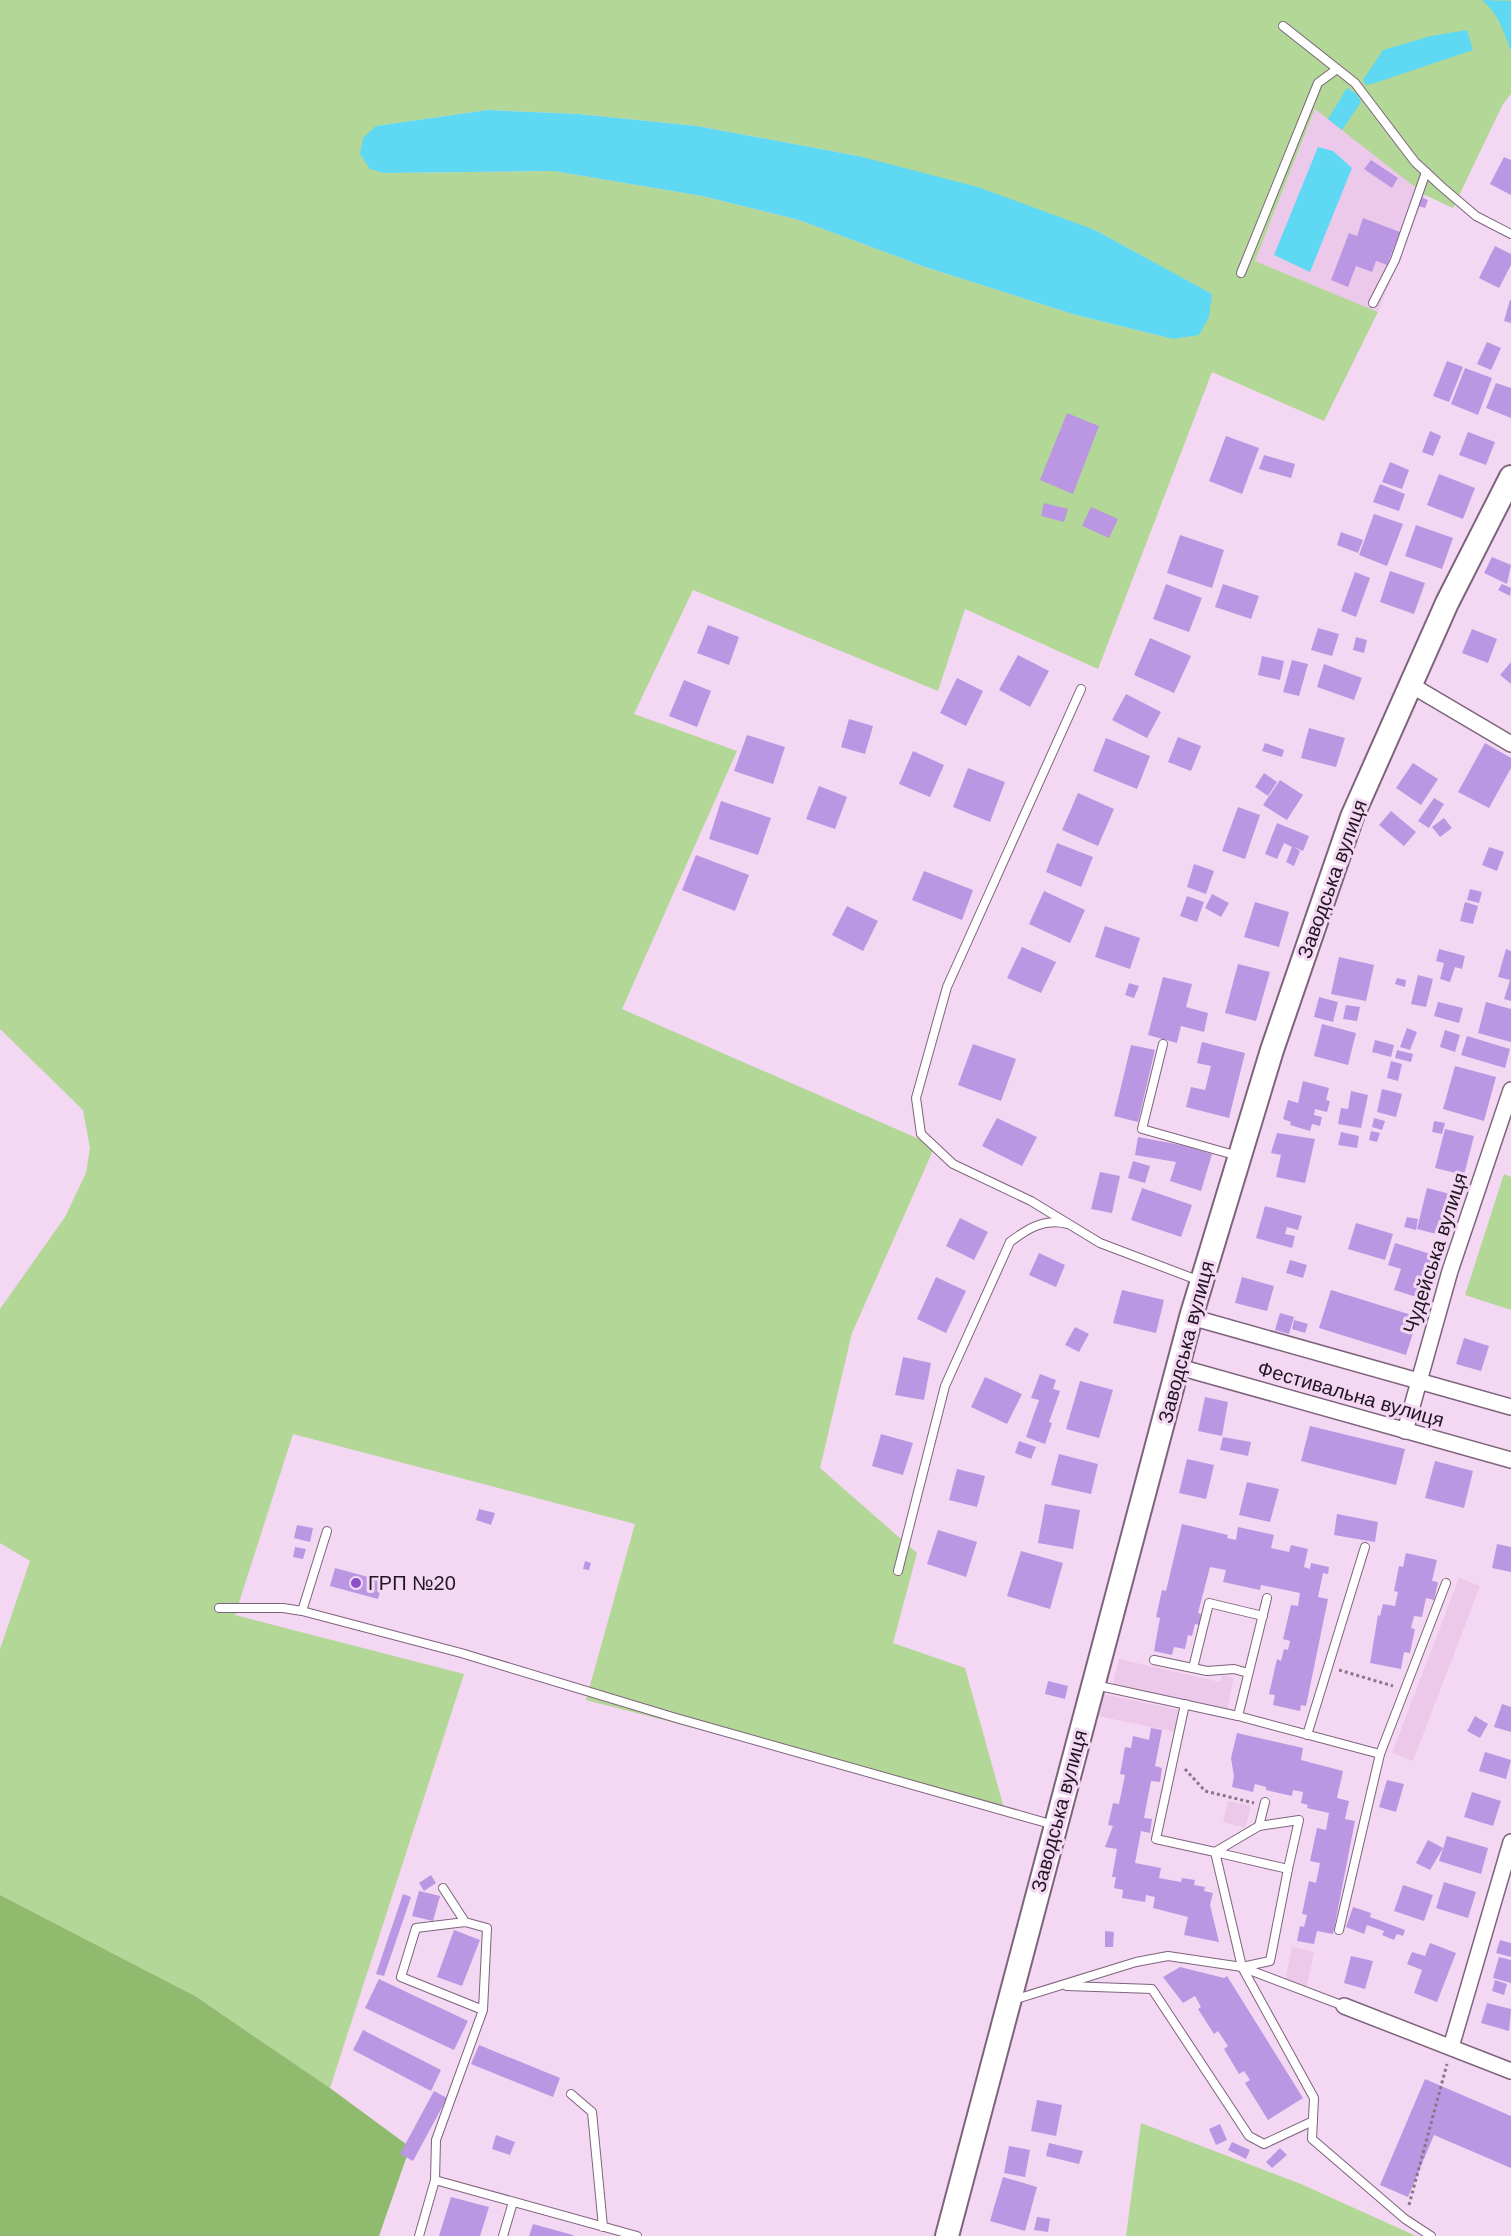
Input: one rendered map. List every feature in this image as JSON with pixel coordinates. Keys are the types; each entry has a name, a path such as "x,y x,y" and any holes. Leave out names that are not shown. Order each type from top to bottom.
{"main road":[{"name":"Заводська вулиця","path":"947,2236 1191,1317 1272,1050 1352,817 1447,603 1511,477"}],"street":[{"path":"1411,685 1511,744"},
{"name":"Чудейська вулиця","path":"1405,1431 1450,1271 1511,1090"},
{"name":"Фестивальна вулиця","path":"1191,1317 1511,1407"},
{"name":"Фестивальна вулиця","path":"1179,1367 1511,1460"},
{"path":"1451,2048 1511,1842"},
{"path":"1344,2006 1511,2072"}],"lane":[{"path":"1283,26 1354,83 1415,162 1476,216 1511,234"},
{"path":"1241,273 1318,83 1337,69"},
{"path":"1373,303 1395,260 1426,172"},
{"path":"1081,689 947,987 916,1098 921,1134 953,1164 1031,1201 1100,1243 1201,1281"},
{"path":"1163,1044 1142,1129 1239,1156"},
{"path":"897,1571 945,1386 1010,1242 1029,1227 1050,1222 1076,1227"},
{"path":"302,1611 327,1531"},
{"path":"1307,1735 1365,1547"},
{"path":"1339,1930 1380,1754 1446,1583"},
{"path":"1238,1716 1267,1598"},
{"path":"1193,1668 1209,1603 1263,1616"},
{"path":"219,1608 283,1608 302,1611 461,1653 676,1718 1055,1825"},
{"path":"1154,1660 1207,1671 1234,1669 1248,1673"},
{"path":"1093,1685 1238,1716 1380,1754"},
{"path":"1185,1704 1156,1839 1288,1869"},
{"path":"1259,1826 1264,1804"},
{"path":"1215,1852 1259,1826 1299,1820 1270,1961 1242,1967"},
{"path":"1215,1852 1242,1967 1314,2098 1312,2139 1405,2219 1431,2236"},
{"path":"443,1888 465,1922"},
{"path":"419,2236 435,2180 436,2140 483,2010 487,1928 465,1922 416,1928 401,1977 483,2010"},
{"path":"1008,2001 1136,1962 1168,1956 1242,1967 1344,2006"},
{"path":"1059,1985 1152,1989 1249,2136 1264,2144 1313,2121"},
{"path":"571,2094 592,2112 603,2227"},
{"path":"435,2180 635,2236"},
{"path":"503,2236 513,2202"}],"path":[{"path":"1329,1667 1406,1689"},
{"path":"1174,1756 1205,1791 1264,1804"},
{"path":"1405,2219 1451,2048"}],"shaded area":[{"path":"1316,108 1425,195 1378,312 1255,261"},
{"path":"1459,1578 1480,1586 1413,1761 1392,1753"},
{"path":"1119,1659 1220,1682 1222,1675 1234,1678 1227,1709 1113,1684"},
{"path":"1103,1694 1179,1710 1175,1732 1098,1716"},
{"path":"1228,1801 1251,1806 1245,1828 1223,1822"},
{"path":"1292,1947 1314,1952 1307,1986 1285,1981"}],"green space":[{"path":"0,0 1511,0 1511,94 1503,104 1453,208 1425,195 1315,109 1255,261 1378,312 1324,421 1212,372 1098,669 965,609 938,691 693,590 634,714 737,751 622,1009 935,1146 852,1333 820,1468 917,1553 893,1643 965,1668 1004,1808 586,1700 635,1524 293,1434 235,1615 464,1674 330,2088 195,1996 0,1895 0,1649 30,1561 0,1543 0,1309 65,1217 86,1173 90,1148 83,1110 0,1029","holes":["488,110 578,114 697,126 858,156 1095,230 1211,294 1173,339 1076,315 925,267 799,220 702,196 554,171 384,173 376,126"]},
{"path":"1504,1174 1511,1177 1511,1310 1465,1295"},
{"path":"0,1895 195,1996 330,2088 410,2147 379,2236 0,2236"},
{"path":"1141,2123 1301,2184 1416,2236 1126,2236"}],"water":[{"path":"1482,0 1511,1 1511,51 1496,17"},
{"path":"1467,30 1473,50 1375,83 1366,85 1363,80 1383,50 1431,36"},
{"path":"1347,88 1357,94 1361,102 1342,130 1328,119"},
{"path":"488,110 578,114 697,126 858,156 978,187 1095,230 1212,294 1209,317 1199,335 1173,339 1076,315 925,267 799,220 702,196 554,171 384,173 370,169 360,154 363,138 376,126"},
{"path":"1318,147 1333,151 1352,168 1310,272 1274,255"}],"building":[{"path":"1504,157 1511,160 1511,195 1490,184"},
{"path":"1371,160 1398,178 1392,188 1364,169"},
{"path":"1421,197 1428,200 1425,208 1418,206"},
{"path":"1363,218 1400,232 1387,265 1376,261 1372,272 1356,266 1348,287 1331,280 1349,233 1357,236"},
{"path":"1495,246 1511,254 1511,265 1499,288 1479,278"},
{"path":"1511,300 1511,323 1504,321"},
{"path":"1487,342 1501,348 1491,370 1477,364"},
{"path":"1447,361 1463,367 1449,402 1433,396"},
{"path":"1465,368 1492,378 1478,415 1451,404"},
{"path":"1496,383 1511,388 1511,418 1486,408"},
{"path":"1067,413 1099,426 1073,494 1040,480"},
{"path":"1430,431 1441,436 1433,456 1422,452"},
{"path":"1468,432 1495,442 1486,465 1459,455"},
{"path":"1226,436 1259,448 1242,494 1209,481"},
{"path":"1264,455 1295,464 1291,478 1259,469"},
{"path":"1390,462 1409,470 1402,489 1382,482"},
{"path":"1439,474 1475,488 1463,519 1427,505"},
{"path":"1380,484 1405,494 1399,511 1373,502"},
{"path":"1044,503 1068,509 1064,522 1041,516"},
{"path":"1091,507 1118,519 1109,538 1082,526"},
{"path":"1374,514 1403,524 1387,566 1359,555"},
{"path":"1416,525 1453,538 1442,569 1405,556"},
{"path":"1341,532 1363,540 1358,553 1337,545"},
{"path":"1180,535 1224,550 1212,588 1167,573"},
{"path":"1492,557 1511,565 1507,584 1484,573"},
{"path":"1390,571 1425,583 1414,614 1380,602"},
{"path":"1355,572 1370,578 1356,617 1341,611"},
{"path":"1166,584 1202,598 1189,632 1153,619"},
{"path":"1223,584 1259,596 1251,619 1215,607"},
{"path":"1502,584 1511,588 1510,596 1498,590"},
{"path":"708,625 739,637 729,665 697,653"},
{"path":"1318,628 1339,634 1332,656 1311,650"},
{"path":"1472,629 1497,639 1488,663 1462,653"},
{"path":"1356,637 1367,640 1364,653 1353,650"},
{"path":"1150,638 1191,656 1174,693 1134,675"},
{"path":"1018,655 1049,671 1030,707 999,690"},
{"path":"1262,656 1284,661 1280,680 1258,675"},
{"path":"1292,660 1308,664 1299,696 1283,692"},
{"path":"1511,662 1511,684 1500,675"},
{"path":"1324,664 1362,678 1354,700 1317,687"},
{"path":"957,678 983,691 966,726 940,713"},
{"path":"684,680 711,691 697,727 669,716"},
{"path":"1126,694 1161,712 1147,738 1112,720"},
{"path":"849,719 873,726 865,754 841,747"},
{"path":"1309,728 1345,738 1336,767 1301,758"},
{"path":"747,735 785,747 773,784 734,771"},
{"path":"1178,737 1201,746 1191,771 1168,762"},
{"path":"1106,738 1150,756 1137,789 1093,771"},
{"path":"1265,743 1284,750 1282,757 1262,751"},
{"path":"1485,743 1511,758 1511,768 1489,808 1458,792"},
{"path":"913,751 944,765 930,797 899,784"},
{"path":"1413,763 1438,779 1421,805 1396,788"},
{"path":"968,768 1005,782 990,822 953,807"},
{"path":"1264,773 1277,782 1268,796 1255,787"},
{"path":"1280,780 1303,795 1287,820 1263,805"},
{"path":"819,786 847,797 835,829 806,819"},
{"path":"1078,793 1114,809 1098,846 1062,830"},
{"path":"1434,798 1444,804 1429,828 1418,821"},
{"path":"721,801 771,818 758,855 709,839"},
{"path":"1238,807 1260,815 1245,859 1222,851"},
{"path":"1391,811 1416,832 1404,846 1379,825"},
{"path":"1444,818 1452,828 1440,837 1432,827"},
{"path":"1277,823 1309,836 1303,851 1294,847 1300,851 1294,866 1286,862 1292,847 1284,843 1277,859 1265,854"},
{"path":"1057,843 1093,857 1081,887 1046,872"},
{"path":"1489,847 1504,852 1497,871 1482,865"},
{"path":"696,855 749,875 735,911 682,890"},
{"path":"1194,864 1214,871 1206,894 1187,887"},
{"path":"924,871 973,890 962,920 912,900"},
{"path":"1470,889 1482,892 1479,903 1467,900"},
{"path":"1044,891 1085,910 1070,943 1029,924"},
{"path":"1212,894 1229,903 1221,917 1205,908"},
{"path":"1187,896 1204,902 1197,922 1180,916"},
{"path":"1255,902 1289,912 1279,947 1244,937"},
{"path":"1465,902 1478,906 1473,924 1460,921"},
{"path":"847,906 878,921 863,951 832,935"},
{"path":"1105,926 1140,938 1130,969 1095,957"},
{"path":"1022,947 1056,962 1041,993 1007,978"},
{"path":"1439,949 1465,956 1462,969 1455,967 1450,982 1440,979 1444,963 1436,961"},
{"path":"1506,949 1511,951 1511,1001 1504,999 1510,980 1498,977"},
{"path":"1339,957 1374,965 1366,1001 1331,994"},
{"path":"1238,964 1270,972 1256,1021 1225,1013"},
{"path":"1418,975 1433,979 1426,1007 1411,1004"},
{"path":"1163,977 1192,984 1186,1007 1208,1013 1204,1032 1181,1026 1177,1043 1148,1035"},
{"path":"1397,978 1406,980 1405,987 1395,984"},
{"path":"1129,983 1139,986 1134,998 1125,995"},
{"path":"1319,997 1338,1002 1333,1022 1314,1017"},
{"path":"1438,1002 1463,1008 1459,1023 1434,1016"},
{"path":"1486,1002 1511,1009 1511,1042 1478,1033"},
{"path":"1346,1005 1360,1007 1357,1021 1343,1019"},
{"path":"1322,1024 1356,1033 1348,1065 1314,1056"},
{"path":"1407,1028 1417,1032 1410,1050 1400,1047"},
{"path":"1445,1030 1460,1035 1455,1052 1440,1047"},
{"path":"1467,1036 1510,1049 1505,1068 1461,1055"},
{"path":"1375,1040 1394,1045 1391,1057 1372,1052"},
{"path":"1202,1042 1245,1053 1229,1118 1186,1107 1191,1087 1205,1090 1211,1066 1197,1063"},
{"path":"973,1044 1016,1059 1001,1101 958,1085"},
{"path":"1131,1045 1155,1050 1138,1122 1114,1116"},
{"path":"1397,1050 1413,1054 1411,1062 1395,1058"},
{"path":"1391,1061 1402,1064 1398,1081 1387,1078"},
{"path":"1455,1066 1496,1077 1484,1121 1443,1109"},
{"path":"1303,1081 1329,1088 1326,1100 1330,1101 1327,1112 1315,1109 1314,1115 1322,1117 1320,1126 1312,1124 1310,1131 1290,1125 1291,1122 1283,1119 1288,1100 1298,1103"},
{"path":"1382,1089 1402,1094 1396,1117 1377,1112"},
{"path":"1351,1091 1368,1095 1361,1128 1338,1124 1341,1108 1348,1109"},
{"path":"997,1118 1037,1137 1022,1166 982,1146"},
{"path":"1374,1118 1385,1121 1382,1130 1372,1127"},
{"path":"1434,1121 1445,1123 1442,1134 1432,1132"},
{"path":"1445,1129 1474,1136 1464,1175 1435,1168"},
{"path":"1371,1131 1380,1133 1377,1142 1369,1140"},
{"path":"1341,1132 1359,1136 1357,1148 1338,1145"},
{"path":"1277,1133 1315,1139 1305,1183 1276,1177 1281,1155 1271,1153"},
{"path":"1138,1137 1181,1145 1212,1154 1201,1191 1170,1181 1176,1162 1135,1155"},
{"path":"1133,1161 1150,1166 1145,1183 1128,1178"},
{"path":"1100,1172 1120,1176 1112,1213 1091,1209"},
{"path":"1142,1188 1192,1205 1181,1237 1131,1220"},
{"path":"1427,1188 1454,1195 1444,1236 1417,1229"},
{"path":"1265,1206 1302,1216 1298,1230 1287,1227 1285,1234 1295,1236 1292,1248 1256,1238"},
{"path":"1407,1217 1418,1219 1416,1230 1404,1227"},
{"path":"960,1218 988,1232 974,1260 946,1246"},
{"path":"1356,1223 1393,1234 1385,1260 1348,1249"},
{"path":"1395,1243 1437,1256 1423,1299 1394,1290 1401,1269 1388,1265"},
{"path":"1039,1253 1065,1265 1056,1287 1029,1275"},
{"path":"1290,1260 1307,1265 1303,1278 1286,1273"},
{"path":"936,1277 966,1291 946,1333 917,1319"},
{"path":"1242,1277 1274,1286 1267,1311 1235,1303"},
{"path":"1122,1290 1164,1300 1156,1333 1113,1323"},
{"path":"1331,1290 1418,1317 1406,1355 1319,1328"},
{"path":"1280,1313 1294,1317 1289,1334 1275,1330"},
{"path":"1294,1320 1308,1324 1305,1333 1292,1329"},
{"path":"1075,1327 1089,1334 1079,1352 1065,1345"},
{"path":"1464,1338 1489,1346 1481,1371 1456,1364"},
{"path":"903,1357 931,1363 924,1400 895,1395"},
{"path":"1040,1374 1056,1380 1053,1389 1060,1391 1049,1422 1052,1423 1045,1444 1026,1437 1039,1400 1031,1398"},
{"path":"985,1377 1022,1394 1007,1424 971,1407"},
{"path":"1080,1381 1113,1390 1099,1438 1066,1429"},
{"path":"1205,1397 1228,1402 1222,1436 1198,1431"},
{"path":"1310,1426 1405,1449 1396,1485 1301,1461"},
{"path":"881,1434 913,1443 903,1475 872,1466"},
{"path":"1223,1437 1251,1442 1248,1456 1220,1450"},
{"path":"1019,1441 1036,1447 1031,1459 1015,1453"},
{"path":"1059,1454 1098,1464 1091,1494 1051,1485"},
{"path":"1187,1459 1214,1465 1206,1499 1179,1493"},
{"path":"1435,1461 1473,1471 1464,1508 1425,1498"},
{"path":"957,1469 985,1476 977,1507 949,1500"},
{"path":"1247,1482 1279,1489 1270,1522 1239,1515"},
{"path":"1045,1504 1080,1510 1073,1549 1038,1543"},
{"path":"479,1509 495,1513 491,1525 476,1520"},
{"path":"1337,1514 1378,1522 1375,1542 1334,1535"},
{"path":"1182,1524 1228,1535 1227,1538 1236,1540 1238,1527 1274,1535 1271,1548 1289,1552 1291,1545 1308,1549 1304,1567 1310,1569 1311,1563 1329,1567 1328,1574 1323,1573 1318,1597 1328,1599 1306,1706 1301,1705 1300,1711 1273,1705 1275,1695 1269,1694 1277,1659 1281,1661 1284,1649 1288,1650 1290,1641 1283,1639 1291,1605 1298,1606 1300,1593 1261,1585 1260,1590 1223,1582 1226,1570 1210,1567 1198,1613 1201,1614 1199,1625 1195,1624 1192,1636 1188,1635 1185,1649 1174,1647 1172,1655 1154,1651 1160,1618 1156,1617 1162,1590 1166,1591"},
{"path":"297,1525 313,1528 310,1542 294,1538"},
{"path":"938,1530 977,1542 966,1577 927,1564"},
{"path":"1497,1544 1511,1547 1511,1572 1492,1568"},
{"path":"295,1547 306,1549 303,1559 293,1557"},
{"path":"1021,1551 1063,1563 1050,1609 1007,1596"},
{"path":"1406,1553 1437,1560 1432,1581 1438,1582 1434,1600 1426,1598 1422,1617 1414,1616 1411,1628 1415,1629 1410,1653 1404,1652 1401,1669 1370,1663 1378,1615 1380,1616 1383,1604 1395,1606 1398,1592 1394,1591 1399,1566 1403,1567"},
{"path":"585,1561 591,1563 589,1570 583,1569"},
{"name":"ГРП №20","path":"335,1568 383,1581 378,1599 330,1586"},
{"path":"1048,1681 1068,1686 1065,1699 1045,1694"},
{"path":"1502,1704 1511,1707 1511,1732 1494,1727"},
{"path":"1475,1716 1488,1724 1480,1738 1467,1731"},
{"path":"1151,1728 1162,1730 1155,1766 1162,1768 1160,1782 1151,1781 1144,1818 1152,1819 1150,1833 1141,1831 1135,1863 1161,1868 1159,1878 1181,1882 1182,1878 1195,1880 1194,1885 1205,1887 1204,1891 1213,1893 1210,1905 1219,1942 1184,1935 1188,1917 1153,1908 1155,1897 1146,1895 1145,1902 1122,1898 1123,1890 1114,1888 1116,1877 1112,1877 1117,1849 1105,1847 1113,1826 1108,1825 1113,1803 1119,1804 1125,1775 1120,1774 1125,1747 1131,1748 1133,1736 1149,1740"},
{"path":"1237,1733 1303,1748 1301,1760 1343,1771 1337,1798 1349,1801 1345,1819 1355,1821 1333,1934 1317,1931 1314,1944 1297,1941 1300,1926 1304,1927 1307,1915 1302,1914 1309,1881 1316,1883 1320,1863 1310,1861 1317,1828 1326,1830 1329,1813 1307,1808 1308,1805 1301,1803 1303,1792 1293,1790 1292,1796 1266,1790 1266,1787 1255,1784 1253,1792 1232,1787 1234,1776 1231,1758"},
{"path":"1485,1752 1511,1760 1506,1779 1479,1771"},
{"path":"1387,1780 1404,1784 1396,1812 1379,1807"},
{"path":"1472,1792 1501,1801 1493,1826 1464,1817"},
{"path":"1447,1836 1488,1848 1481,1874 1439,1861"},
{"path":"1428,1840 1443,1848 1430,1870 1416,1863"},
{"path":"431,1875 436,1883 424,1891 419,1883"},
{"path":"1444,1882 1476,1892 1468,1918 1436,1908"},
{"path":"1403,1885 1433,1895 1424,1921 1394,1911"},
{"path":"419,1891 440,1896 433,1921 412,1916"},
{"path":"403,1894 411,1897 384,1976 376,1974"},
{"path":"1353,1907 1371,1913 1370,1917 1405,1930 1403,1936 1397,1934 1394,1940 1382,1935 1384,1931 1367,1925 1364,1934 1346,1927"},
{"path":"454,1930 480,1940 462,1986 437,1977"},
{"path":"1105,1931 1114,1932 1113,1947 1105,1947"},
{"path":"1500,1940 1511,1943 1511,1957 1496,1953"},
{"path":"1430,1943 1456,1953 1437,2002 1414,1993 1422,1970 1407,1964 1412,1952 1425,1956"},
{"path":"1351,1956 1373,1961 1365,1989 1344,1983"},
{"path":"1499,1957 1511,1960 1511,1983 1493,1978"},
{"path":"1180,1967 1224,1978 1227,1976 1303,2098 1268,2120 1245,2083 1250,2080 1244,2071 1239,2074 1224,2049 1228,2046 1218,2031 1214,2034 1198,2009 1201,2007 1195,1996 1183,2003 1163,1977"},
{"path":"379,1979 468,2021 454,2050 365,2008"},
{"path":"1495,1980 1507,1984 1504,1995 1492,1991"},
{"path":"1487,2003 1511,2009 1509,2031 1481,2023"},
{"path":"363,2030 441,2070 431,2091 353,2050"},
{"path":"479,2045 560,2078 553,2097 471,2064"},
{"path":"1425,2079 1511,2116 1511,2168 1434,2135 1408,2197 1380,2185"},
{"path":"434,2091 447,2098 413,2161 400,2154"},
{"path":"1037,2100 1062,2105 1056,2136 1031,2131"},
{"path":"1220,2124 1227,2140 1216,2145 1209,2129"},
{"path":"496,2135 515,2142 510,2155 492,2149"},
{"path":"1232,2142 1250,2150 1246,2159 1228,2150"},
{"path":"1049,2143 1083,2151 1079,2164 1046,2156"},
{"path":"1009,2146 1030,2150 1025,2177 1004,2173"},
{"path":"1280,2148 1287,2155 1272,2168 1266,2162"},
{"path":"1003,2177 1037,2187 1025,2231 990,2221"},
{"path":"451,2197 489,2207 480,2236 439,2236"},
{"path":"1037,2217 1050,2219 1048,2232 1034,2230"},
{"path":"533,2224 573,2235 573,2236 529,2236"}],"place":[{"name":"ГРП №20","path":"356,1583"}]}
